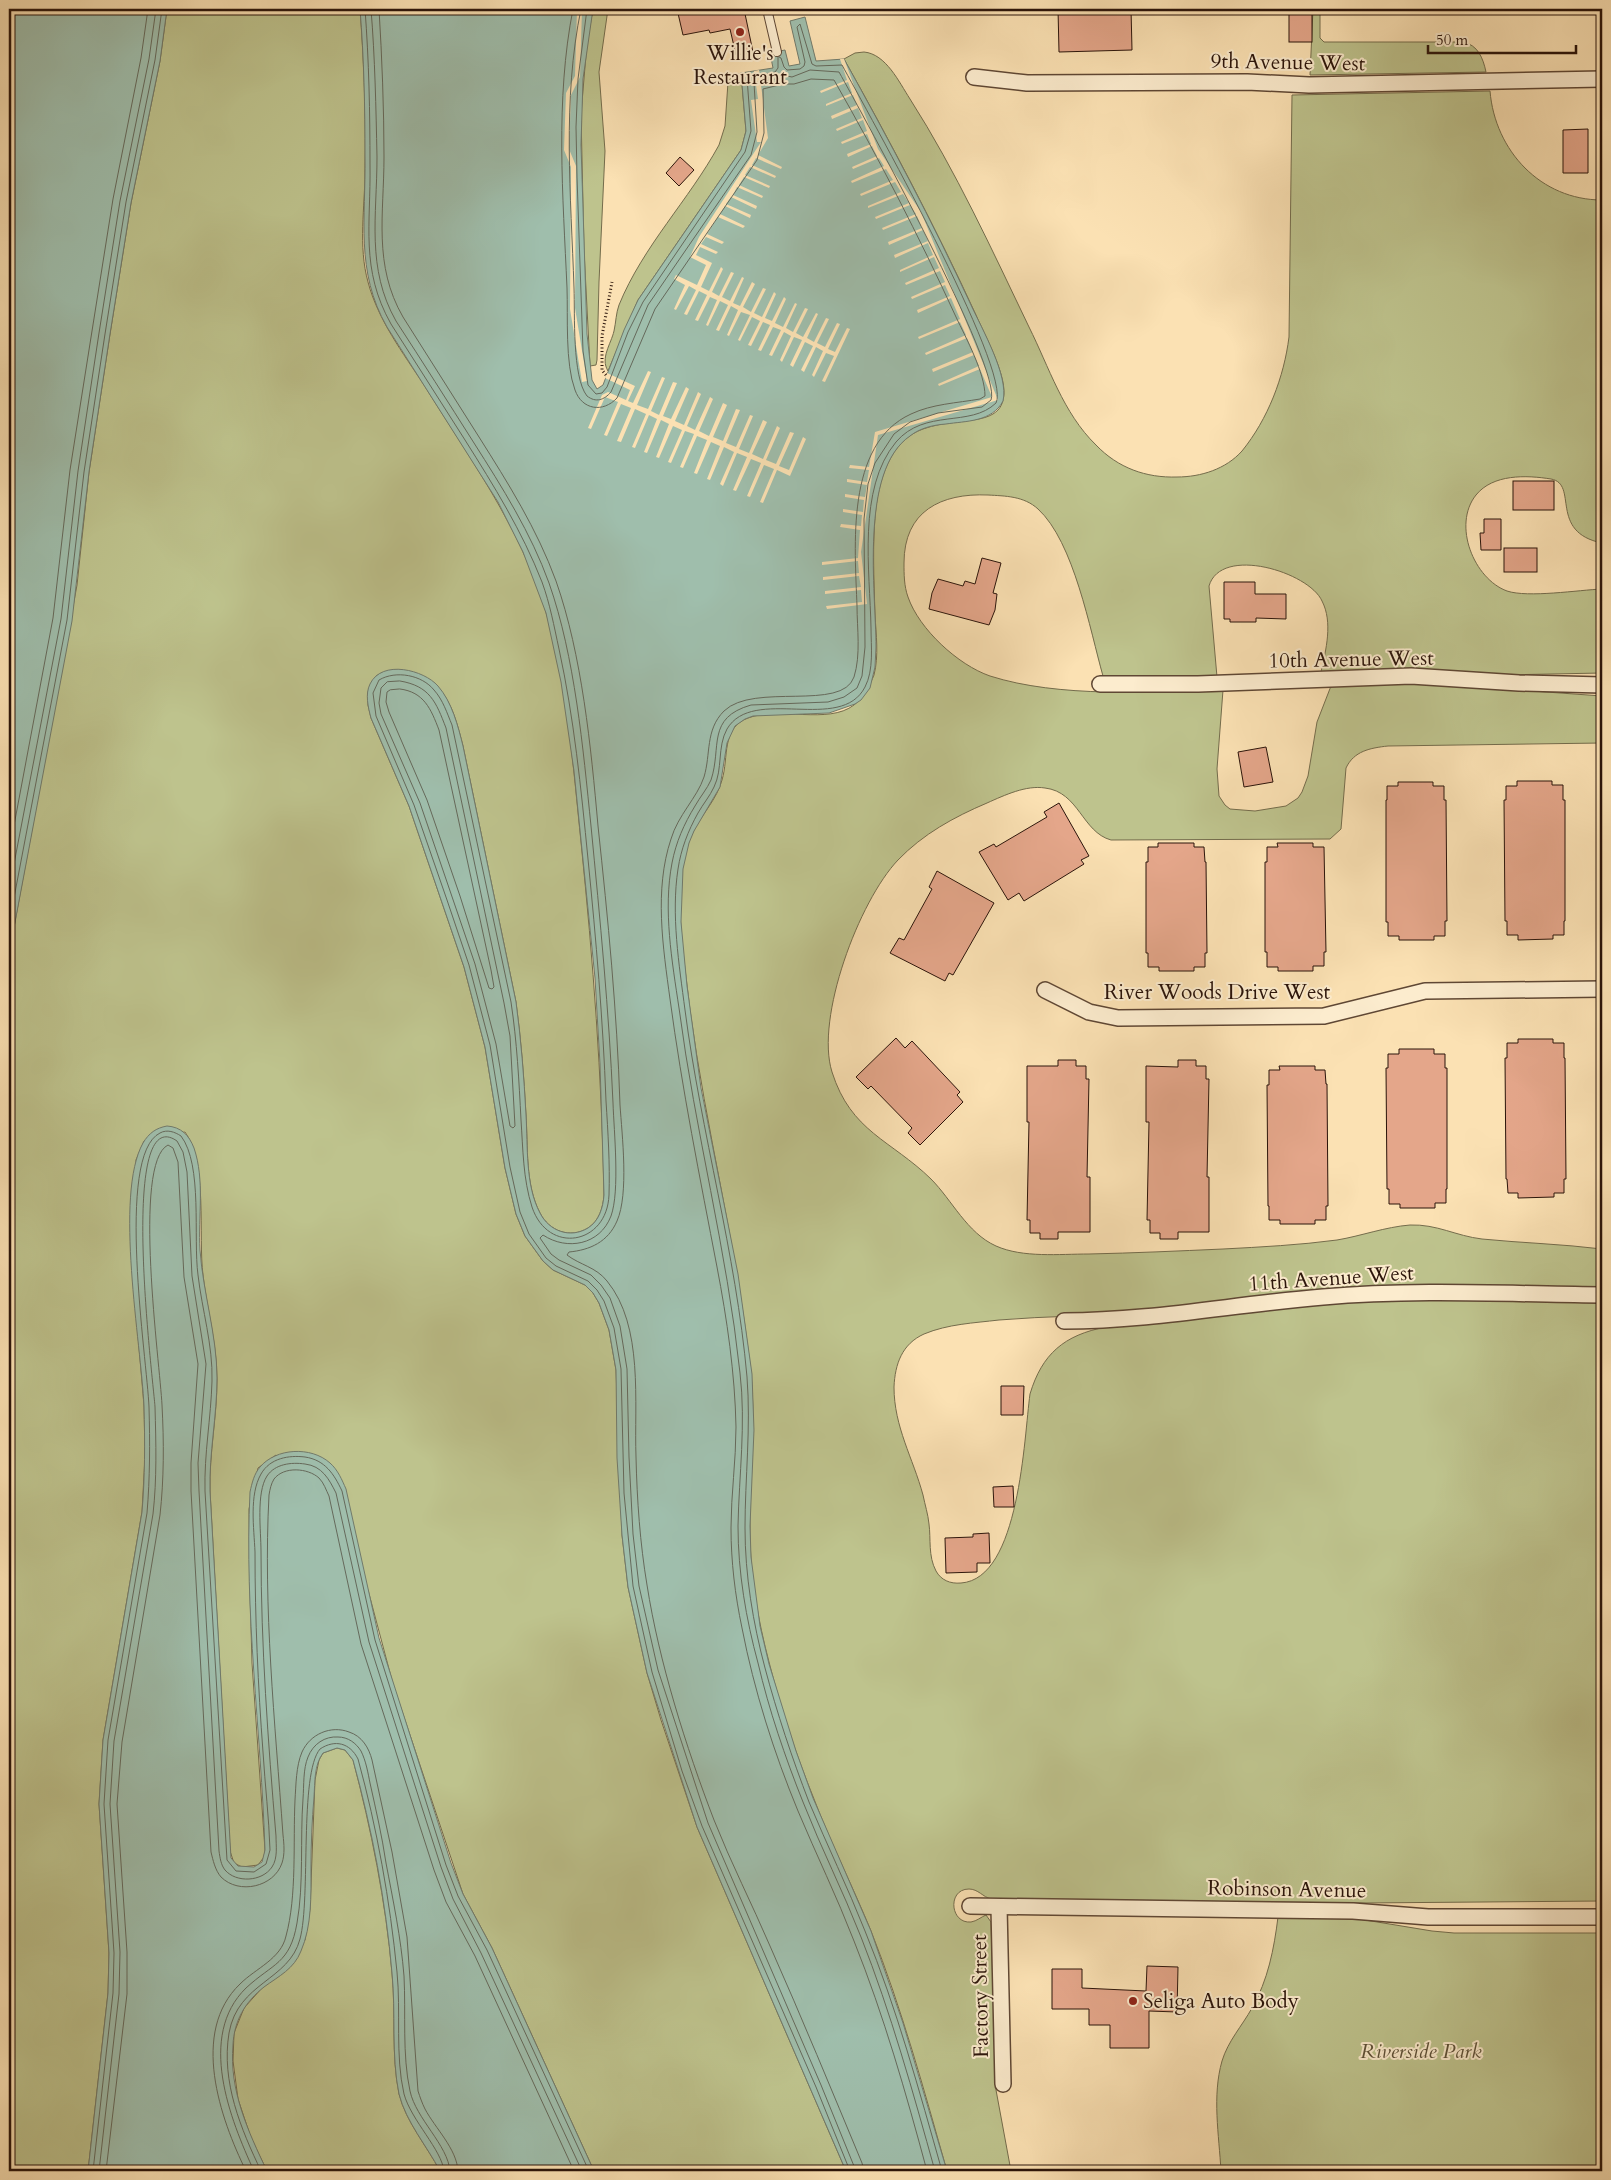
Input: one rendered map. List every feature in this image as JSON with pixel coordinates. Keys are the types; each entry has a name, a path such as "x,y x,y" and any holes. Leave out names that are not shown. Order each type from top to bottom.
{"street":[{"name":"9th Avenue West","path":"974,77 1027,83 1247,82 1309,85 1602,79"},
{"name":"10th Avenue West","path":"1100,684 1198,684 1411,676 1518,683 1602,685"},
{"name":"River Woods Drive West","path":"1045,990 1094,1014 1105,1017 1128,1018 1324,1016 1426,991 1602,989"},
{"name":"11th Avenue West","path":"1064,1321 1136,1319 1355,1294 1602,1295"},
{"name":"Robinson Avenue","path":"970,1906 1353,1911 1428,1917 1602,1917"},
{"name":"Factory Street","path":"999,1907 1003,2084"}],"lane":[{"path":"767,9 777,52"}],"path":[{"path":"606,375 602,370 602,336 612,282"}],"green space":[{"path":"167,9 360,9 364,69 365,130 363,255 372,296 392,336 508,521 522,550 545,609 559,665 572,754 585,886 593,974 601,1107 604,1195 600,1214 595,1222 581,1231 567,1233 554,1229 540,1213 532,1190 528,1165 523,1072 516,1002 463,746 452,709 446,698 431,681 420,675 398,671 376,676 368,692 368,705 371,718 409,806 464,967 485,1047 505,1168 516,1214 525,1236 543,1261 553,1270 585,1285 593,1293 599,1303 609,1330 616,1370 622,1535 628,1587 647,1673 661,1720 697,1827 846,2171 594,2171 492,1948 463,1894 393,1684 368,1590 276,1455 258,1468 249,1509 252,1663 265,1850 264,1857 258,1865 242,1867 234,1863 230,1851 210,1491 217,1394 217,1367 203,1275 201,1200 197,1162 192,1145 185,1132 144,1141 136,1160 135,1300 144,1406 145,1456 142,1512 103,1740 99,1804 109,1953 108,1993 88,2171 9,2171 9,954 77,585 89,472 110,334 131,203 160,61"},
{"path":"593,9 608,9 599,72 605,151 597,360 596,365 590,366 584,250 581,114 587,43"},
{"path":"1313,9 1320,9 1320,38 1324,42 1463,42 1476,49 1486,72 1310,75"},
{"path":"864,52 879,58 891,70 927,126 958,182 1074,419 1096,445 1114,460 1133,470 1154,476 1186,477 1204,474 1221,467 1236,457 1260,425 1279,382 1289,337 1292,95 1490,91 1494,113 1501,133 1512,152 1525,168 1541,181 1559,191 1580,198 1602,200 1602,543 1585,537 1575,529 1570,519 1563,490 1559,483 1551,479 1521,477 1491,483 1476,495 1469,507 1466,521 1470,550 1476,563 1495,585 1507,591 1540,594 1602,589 1602,673 1500,675 1321,672 1328,627 1322,601 1314,590 1301,581 1265,567 1247,565 1230,567 1217,574 1209,586 1217,677 1103,676 1079,588 1062,543 1051,524 1038,509 1027,501 1001,496 971,495 955,497 941,502 928,509 918,518 911,530 906,545 904,563 905,584 913,609 930,633 941,644 965,664 978,671 1017,683 1075,691 1223,690 1217,769 1219,796 1230,809 1255,811 1286,806 1298,798 1308,776 1317,722 1331,686 1420,683 1602,696 1602,743 1388,746 1363,751 1349,762 1346,768 1341,829 1330,839 1111,840 1101,836 1093,829 1073,804 1056,791 1038,787 1016,791 951,820 918,842 898,860 883,879 855,931 835,992 830,1022 828,1049 832,1072 840,1092 850,1109 861,1122 931,1179 968,1225 996,1246 1029,1254 1223,1249 1295,1245 1337,1240 1391,1228 1420,1225 1482,1239 1602,1249 1602,1287 1372,1296 1141,1313 999,1320 942,1328 916,1338 905,1349 896,1370 894,1387 897,1416 923,1495 929,1520 933,1565 943,1579 953,1583 961,1583 981,1575 996,1558 1007,1533 1015,1503 1021,1472 1030,1394 1035,1380 1048,1357 1057,1348 1078,1335 1106,1327 1298,1304 1433,1299 1602,1303 1602,1901 1362,1903 991,1899 972,1889 962,1890 954,1900 955,1912 959,1918 971,1922 986,1915 991,1922 996,2090 1011,2171 947,2171 893,1990 871,1931 807,1782 789,1732 774,1680 758,1614 751,1565 750,1511 753,1406 750,1364 737,1275 704,1099 690,1010 681,929 681,884 687,849 693,832 720,787 728,744 734,729 739,723 748,718 760,715 817,715 843,711 857,702 873,678 877,653 874,561 876,507 884,472 895,451 912,434 923,429 940,424 985,418 998,410 1003,400 1001,375 994,354 976,315 913,186 844,59 855,53"},
{"path":"741,73 746,131 741,150 638,300 608,371 605,361 619,305 629,283 653,243 694,185 719,145 725,126 728,82 732,76"},
{"path":"337,1748 345,1750 353,1760 377,1866 392,1973 394,2049 399,2094 412,2124 440,2171 267,2171 251,2138 238,2099 233,2061 234,2033 244,2008 305,1940 310,1909 315,1780 319,1760 323,1753"},
{"name":"Riverside Park","path":"1278,1917 1353,1918 1454,1933 1602,1933 1602,2171 1221,2171 1217,2116 1219,2074 1228,2047 1258,1997 1272,1952"}],"water":[{"path":"9,9 167,9 160,61 131,203 110,334 89,472 72,621 9,954"},
{"path":"360,9 593,9 583,79 581,145 587,334 592,380 597,389 603,385 624,330 638,300 741,150 746,131 741,73 773,68 770,53 785,50 789,66 800,64 790,21 805,17 816,61 844,59 861,89 910,181 988,339 1002,379 1003,401 992,413 970,421 936,425 922,429 910,436 894,453 883,476 877,504 873,565 876,647 875,667 870,688 861,700 855,704 829,713 753,716 735,726 727,743 720,787 689,843 683,869 681,922 687,986 701,1088 738,1274 752,1374 754,1430 750,1526 751,1557 760,1626 769,1664 796,1751 813,1798 871,1931 903,2023 947,2171 846,2171 697,1827 647,1673 628,1587 622,1535 617,1458 616,1370 609,1330 599,1303 593,1293 585,1285 553,1270 543,1261 525,1236 516,1214 505,1168 485,1047 464,967 409,806 371,718 367,696 368,688 376,676 393,669 413,672 432,680 443,692 451,707 463,746 516,1002 523,1072 528,1165 532,1190 540,1213 554,1229 567,1233 581,1231 595,1222 600,1214 604,1195 600,1064 595,978 574,771 561,682 546,613 523,552 498,502 387,327 370,285 364,244 365,157"},
{"path":"167,1126 180,1130 190,1139 197,1160 200,1186 200,1250 216,1362 217,1392 210,1491 231,1858 238,1866 254,1867 262,1862 265,1850 249,1582 250,1492 256,1473 267,1461 284,1453 304,1452 313,1454 330,1463 338,1472 346,1489 379,1638 451,1863 463,1894 492,1948 594,2171 440,2171 417,2134 399,2094 394,2049 393,1988 389,1946 372,1839 353,1760 345,1750 337,1748 323,1753 318,1763 316,1774 310,1910 305,1941 294,1963 251,1999 238,2020 234,2036 233,2062 237,2094 253,2141 267,2171 88,2171 108,1993 109,1953 99,1804 103,1740 142,1512 144,1486 144,1406 132,1270 130,1197 135,1167 143,1143 153,1132"}],"pier":[{"path":"577,9 582,9 580,77 571,95 569,149 576,166 575,308 587,381 582,382 570,309 571,167 564,150 566,93 575,76"},
{"path":"840,59 844,59 878,149 921,212 998,400 878,435 861,552 867,604 827,609 826,606 862,602 861,590 825,594 825,591 861,587 859,576 823,580 823,577 859,573 858,561 822,565 822,562 858,558 860,530 840,527 841,524 861,526 862,515 843,512 843,509 863,512 864,500 845,497 845,494 865,497 867,485 847,482 847,479 867,482 869,470 849,468 850,465 869,467 875,432 992,397 980,369 939,386 938,384 979,366 974,355 933,372 932,369 973,352 967,338 926,355 925,353 966,335 960,322 919,339 918,337 960,319 951,298 918,313 917,310 950,296 945,285 912,299 911,297 945,282 940,271 906,285 905,283 939,268 934,257 900,272 900,270 933,255 928,243 895,258 894,255 928,241 923,230 889,245 888,242 922,228 917,216 883,230 882,228 916,214 910,205 876,219 875,217 909,203 903,194 868,208 868,206 901,192 895,182 861,196 860,194 893,180 886,169 852,183 851,181 884,166 879,158 853,169 852,167 877,156 872,146 848,157 847,154 871,144 867,134 842,144 841,142 867,131 863,120 837,131 836,129 862,118 858,108 832,119 831,116 857,105 853,95 826,106 826,104 852,93 848,82 821,93 820,91 847,80"},
{"path":"759,70 768,138 758,155 782,167 781,169 756,158 752,165 776,176 775,178 750,167 745,175 770,186 769,188 744,177 739,185 763,196 762,198 737,187 733,195 757,206 756,209 731,197 726,204 751,215 750,218 725,206 720,214 745,226 743,228 718,217 707,234 724,242 722,244 706,237 701,244 718,252 716,254 700,247 696,255 712,263 701,287 709,291 721,267 723,269 712,292 719,296 731,272 734,273 722,297 730,301 742,277 744,278 733,303 740,306 752,282 755,284 743,307 751,312 763,288 766,289 754,313 762,317 774,292 776,294 765,318 772,321 784,297 786,299 775,323 783,327 795,303 797,304 786,328 793,332 805,308 808,309 796,333 803,337 816,313 818,314 807,338 814,342 826,318 829,319 817,343 825,347 837,323 840,324 828,349 835,352 847,328 850,329 825,382 822,381 834,356 826,353 814,377 812,375 823,351 816,347 804,372 801,370 813,346 805,342 793,367 790,365 802,340 794,337 782,362 780,360 791,336 784,332 772,356 769,355 781,330 773,327 761,351 758,350 770,325 763,322 751,346 748,345 760,321 752,317 740,341 738,340 750,315 741,312 729,336 727,335 738,310 731,306 719,331 716,330 728,305 720,301 708,326 706,325 717,300 710,297 698,321 695,320 707,295 699,291 687,315 684,314 696,290 689,286 676,310 674,309 685,285 674,279 676,275 697,285 706,265 690,257 699,237 761,142 757,142 751,100 758,99 754,71"},
{"path":"648,371 651,372 637,405 648,409 662,377 665,378 651,411 659,415 673,382 677,383 663,416 671,419 686,387 689,389 675,421 684,425 698,392 701,394 687,426 695,430 710,397 713,399 699,431 709,436 723,403 727,405 713,437 723,441 736,409 740,410 726,443 736,447 750,415 753,416 739,449 749,453 763,420 767,422 752,454 763,459 777,426 780,428 766,460 776,464 790,432 794,433 779,466 789,470 803,437 806,439 790,476 777,470 763,503 760,502 774,469 764,465 750,497 747,496 761,463 751,459 736,491 733,490 747,457 737,453 723,486 720,484 734,452 724,447 710,480 707,479 720,446 711,442 697,474 694,473 707,440 697,436 683,468 680,467 694,434 685,431 671,463 668,462 682,430 673,426 659,458 656,457 669,424 661,420 647,453 644,452 657,419 649,415 635,448 632,447 646,414 635,409 621,442 617,441 631,408 621,404 607,436 604,435 618,402 605,397 591,429 588,428 602,395 608,392 626,400 630,390 605,378 607,373 635,386 628,401 633,403"}],"building":[{"name":"Willie's Restaurant","path":"677,9 744,9 753,52 736,55 730,29 710,33 709,30 683,35"},
{"path":"1058,9 1131,9 1132,50 1059,52"},
{"path":"1289,9 1312,9 1312,42 1289,42"},
{"path":"1588,129 1588,173 1563,173 1563,130"},
{"path":"680,157 694,170 679,186 666,173"},
{"path":"1513,481 1554,481 1554,510 1513,510"},
{"path":"1484,519 1501,519 1501,550 1481,550 1480,533 1484,533"},
{"path":"1504,548 1537,548 1537,572 1504,572"},
{"path":"982,558 1001,563 993,593 997,594 995,610 989,625 929,609 932,593 938,579 963,586 965,581 975,584"},
{"path":"1224,582 1255,582 1255,594 1286,594 1286,619 1256,618 1256,622 1230,622 1230,619 1224,619"},
{"path":"1266,747 1273,782 1244,787 1238,752"},
{"path":"1517,781 1552,781 1552,785 1563,785 1563,800 1565,800 1565,921 1564,935 1553,935 1553,939 1518,940 1518,935 1507,935 1507,921 1505,921 1504,800 1506,800 1506,786 1517,786"},
{"path":"1398,782 1433,782 1433,786 1444,786 1444,800 1446,800 1447,921 1445,921 1445,936 1434,936 1434,940 1399,940 1399,936 1388,936 1388,922 1386,922 1386,800 1387,786 1398,786"},
{"path":"1059,803 1089,856 1081,860 1084,864 1024,901 1019,893 1008,900 979,852 994,844 996,847 1047,817 1044,812"},
{"path":"1158,843 1194,843 1194,847 1204,847 1206,862 1207,953 1205,953 1205,967 1194,967 1194,971 1159,971 1159,967 1148,967 1148,953 1146,953 1146,862 1148,862 1148,847 1158,847"},
{"path":"1277,843 1313,843 1313,847 1324,847 1326,952 1324,952 1324,966 1313,966 1313,971 1278,971 1278,967 1267,967 1267,952 1265,952 1265,862 1267,862 1267,847 1278,847"},
{"path":"937,871 994,903 953,975 949,973 945,981 890,953 899,938 904,940 932,889 929,887"},
{"path":"896,1038 905,1048 912,1041 960,1092 957,1095 963,1102 920,1145 908,1133 912,1128 871,1086 868,1089 856,1077"},
{"path":"1518,1039 1553,1039 1553,1043 1564,1043 1566,1179 1564,1179 1564,1193 1554,1193 1554,1197 1518,1198 1518,1193 1508,1193 1506,1179 1505,1058 1507,1058 1507,1043 1518,1043"},
{"path":"1399,1049 1434,1049 1434,1054 1445,1054 1445,1068 1447,1068 1447,1189 1446,1203 1435,1203 1435,1208 1400,1208 1400,1204 1389,1204 1389,1189 1387,1189 1386,1068 1388,1068 1388,1054 1399,1054"},
{"path":"1058,1060 1076,1060 1076,1066 1086,1066 1086,1079 1089,1079 1087,1177 1090,1177 1090,1232 1058,1232 1058,1239 1040,1239 1040,1233 1030,1233 1030,1220 1027,1220 1029,1122 1027,1122 1027,1066 1058,1066"},
{"path":"1178,1060 1196,1060 1196,1066 1206,1066 1206,1079 1209,1079 1207,1177 1209,1177 1209,1232 1178,1232 1178,1239 1160,1239 1160,1233 1150,1233 1150,1220 1147,1220 1149,1122 1146,1122 1146,1066 1178,1067"},
{"path":"1279,1066 1315,1066 1315,1070 1325,1070 1327,1084 1328,1206 1326,1206 1326,1220 1315,1220 1315,1224 1280,1224 1280,1220 1269,1220 1267,1085 1269,1085 1269,1070 1280,1070"},
{"path":"1001,1386 1024,1386 1023,1415 1001,1415"},
{"path":"1013,1486 1014,1507 994,1507 993,1487"},
{"path":"989,1533 990,1563 977,1563 977,1572 946,1573 945,1538 973,1537 973,1534"},
{"name":"Seliga Auto Body","path":"1147,1966 1178,1967 1177,2012 1149,2011 1149,2048 1110,2048 1110,2025 1089,2025 1089,2009 1052,2009 1052,1969 1082,1969 1082,1988 1146,1991"}],"place":[{"name":"Willie's Restaurant","path":"740,32"},
{"name":"Seliga Auto Body","path":"1133,2001"}]}
